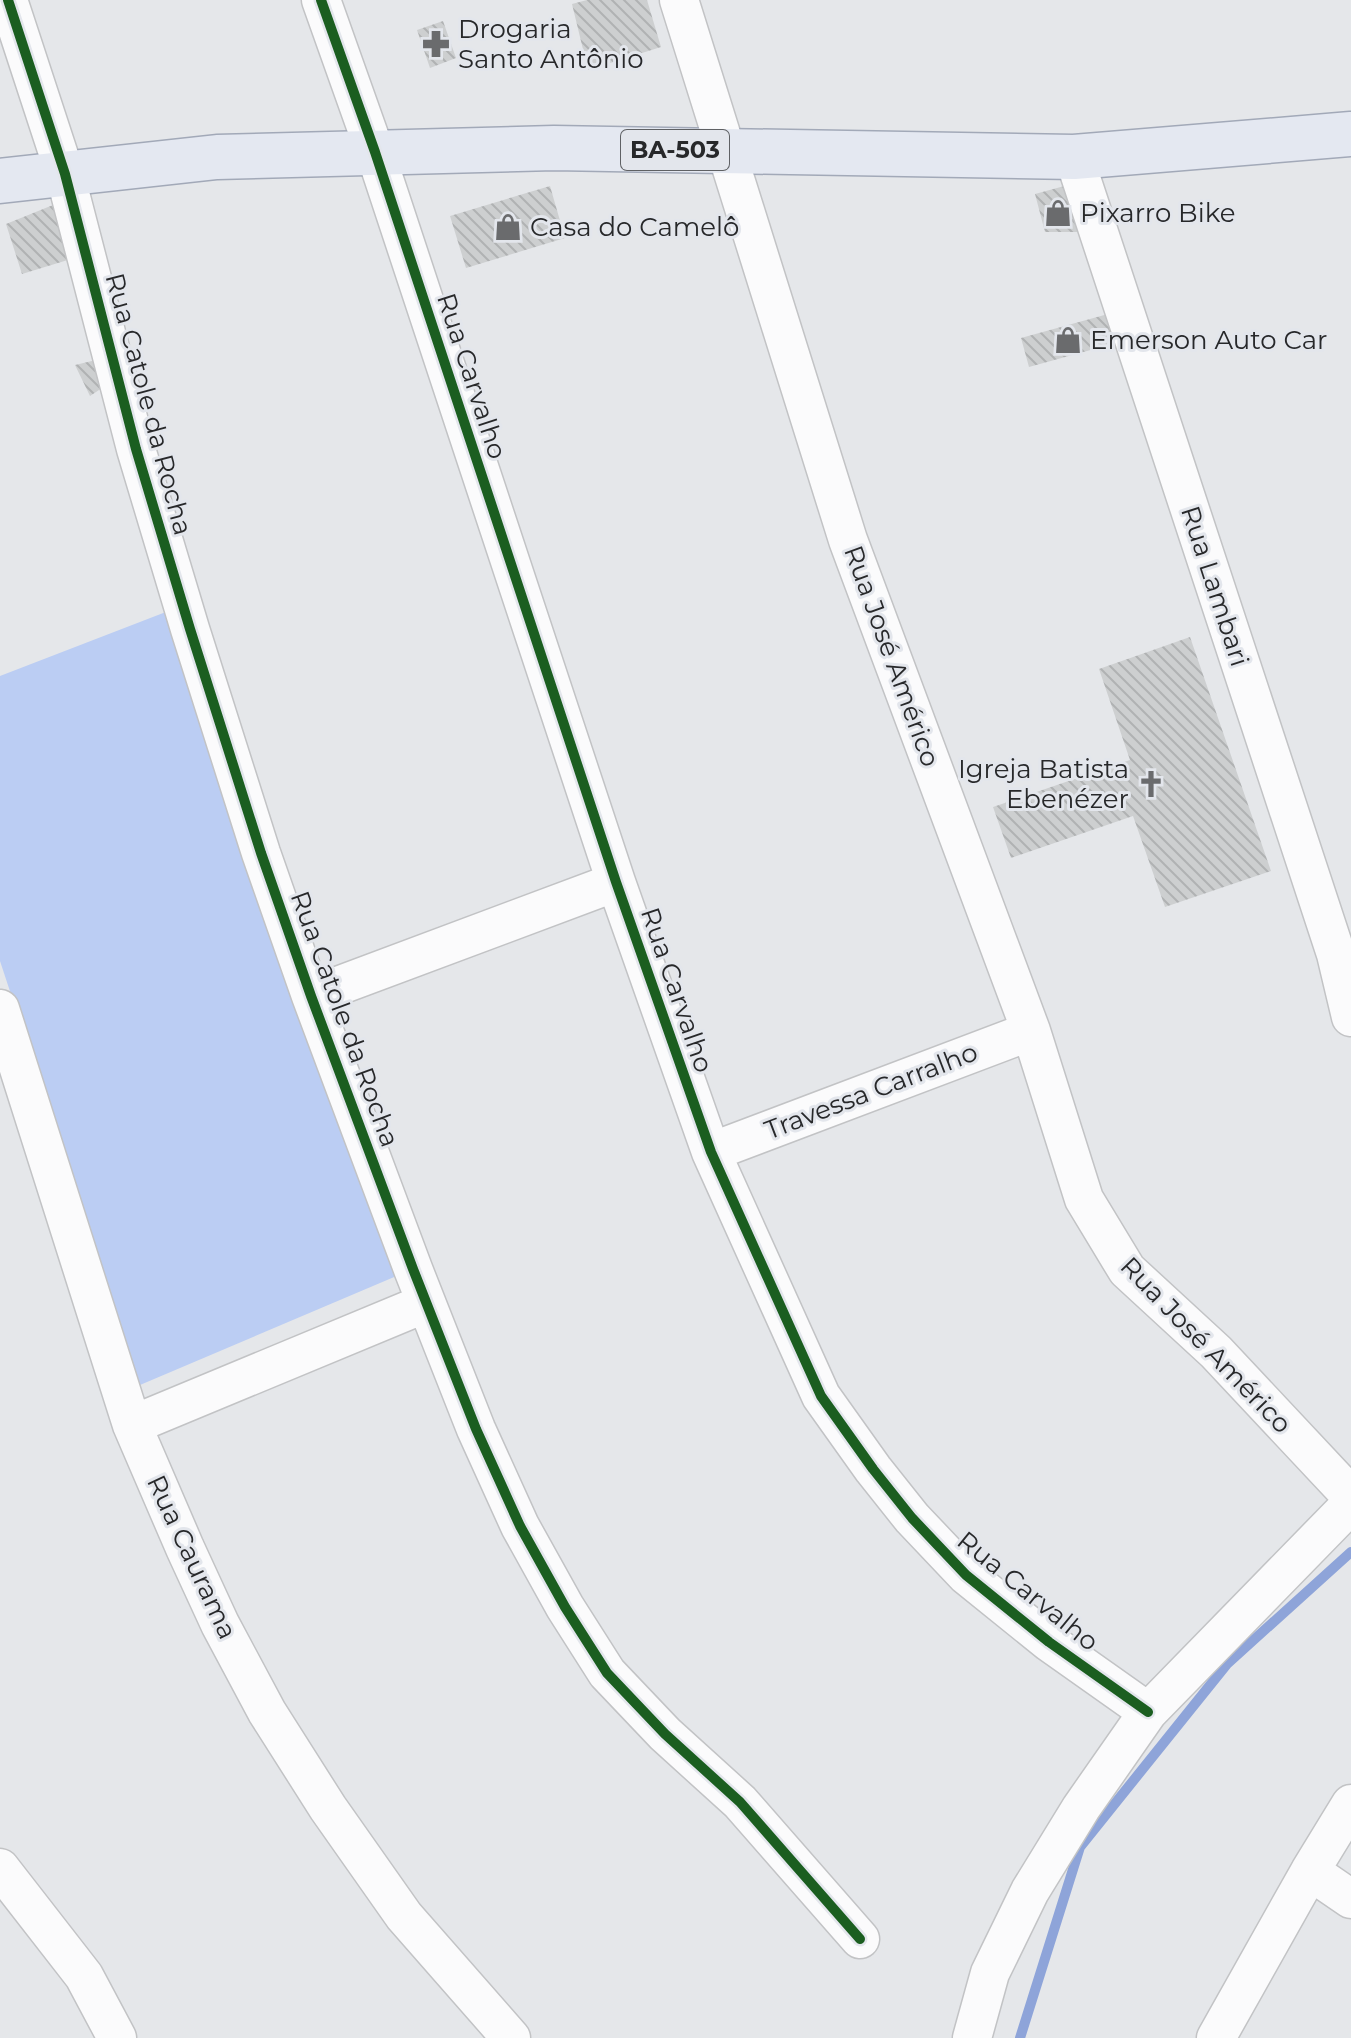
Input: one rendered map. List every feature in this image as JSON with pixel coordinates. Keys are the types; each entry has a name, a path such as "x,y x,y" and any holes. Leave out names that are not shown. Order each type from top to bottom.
{"main road":[{"name":"BA-503","path":"0,181 217,157 554,148 1074,157 1351,134"}],"street":[{"name":"Rua Catole da Rocha","path":"8,0 65,174 136,449 261,853 311,996 476,1429 520,1526 565,1607 607,1673 665,1734 740,1802 860,1939"},
{"name":"Rua Carvalho","path":"321,0 375,152 616,882 711,1152 821,1396 912,1518 966,1575 1049,1642 1148,1712"},
{"name":"Rua José Américo","path":"679,0 848,540 1031,1031 1084,1199 1127,1270 1216,1352 1351,1496"},
{"name":"Rua Lambari","path":"1074,157 1343,952 1351,1017"},
{"path":"311,996 616,882"},
{"name":"Rua Caurama","path":"0,1009 7,1058 132,1425 220,1624 267,1712 328,1808 404,1916 511,2038"},
{"name":"Travessa Carralho","path":"711,1152 1031,1031"},
{"path":"132,1425 426,1303"},
{"path":"972,2038 990,1973 1030,1891 1081,1808 1148,1712 1351,1504"},
{"path":"1216,2038 1351,1804"},
{"path":"0,1868 84,1976 117,2038"},
{"path":"1310,1871 1351,1899"}],"shaded area":[{"path":"171,610 413,1269 140,1385 0,961 0,676"}],"building":[{"path":"587,0 647,0 661,47 588,70 572,4"},
{"name":"Drogaria Santo Antônio","path":"443,21 456,58 430,68 417,30"},
{"name":"Pixarro Bike","path":"1068,185 1081,232 1045,232 1035,194"},
{"name":"Casa do Camelô","path":"550,186 565,238 466,268 450,216"},
{"path":"53,205 71,259 22,274 6,224"},
{"name":"Emerson Auto Car","path":"1108,314 1116,343 1029,367 1021,338"},
{"path":"96,360 105,386 90,396 75,365"},
{"name":"Igreja Batista Ebenézer","path":"1190,637 1271,871 1165,907 1133,816 1011,858 993,807 1130,760 1099,669"}],"waterway":[{"path":"1020,2038 1080,1847 1227,1664 1351,1552"}],"cycle path":[{"path":"8,0 65,174 136,449 261,853 311,996 476,1429 520,1526 565,1607 607,1673 665,1734 740,1802 860,1939"},
{"path":"321,0 375,152 616,882 711,1152 821,1396 912,1518 966,1575 1049,1642 1148,1712"}],"place":[{"name":"Drogaria Santo Antônio","path":"436,44"},
{"name":"Pixarro Bike","path":"1058,213"},
{"name":"Casa do Camelô","path":"508,227"},
{"name":"Emerson Auto Car","path":"1068,340"},
{"name":"Igreja Batista Ebenézer","path":"1151,784"}]}
